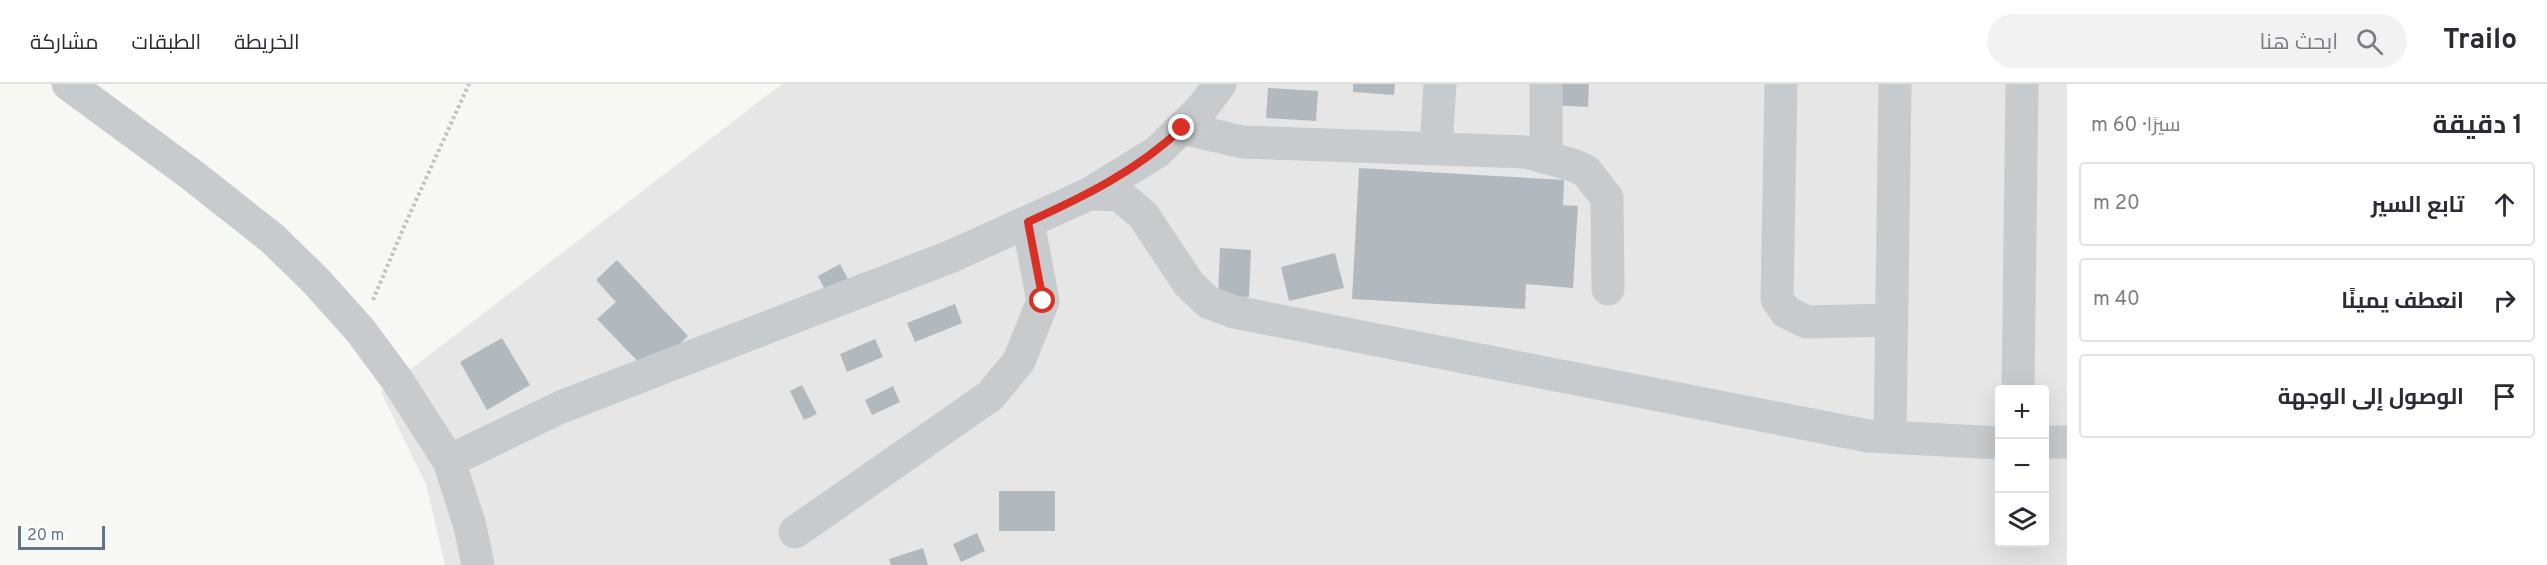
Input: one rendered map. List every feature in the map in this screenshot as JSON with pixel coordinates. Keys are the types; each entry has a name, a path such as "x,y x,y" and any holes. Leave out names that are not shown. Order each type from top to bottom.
{"lane":[{"path":"68,84 192,175 273,239 316,281 360,330 397,380 449,461 470,526 478,565"},
{"path":"449,461 561,407 952,256 1089,194 1157,152 1202,108 1220,84"},
{"path":"1436,149 1440,84"},
{"path":"1546,84 1546,156"},
{"path":"1782,84 1778,299 1786,312 1807,322 1892,320"},
{"path":"1890,437 1895,84"},
{"path":"2018,385 2022,84"},
{"path":"1182,128 1242,142 1526,152 1546,156 1586,171 1607,198 1608,290"},
{"path":"1089,194 1119,195 1143,215 1189,284 1208,302 1234,312 1856,434 1995,443"},
{"path":"795,532 990,396 1018,361 1043,301 1028,222"},
{"path":"2049,442 2067,442"}],"path":[{"path":"360,330 402,229 470,84"}],"shaded area":[{"path":"782,84 2067,84 2067,565 445,565 426,484 381,392"}],"building":[{"path":"1353,84 1395,84 1394,95 1353,92"},
{"path":"1548,84 1589,84 1588,107 1547,105"},
{"path":"1268,88 1318,91 1316,121 1266,118"},
{"path":"1359,168 1564,180 1563,205 1578,206 1573,288 1526,284 1525,309 1352,299"},
{"path":"1220,248 1251,250 1249,297 1218,296"},
{"path":"1335,253 1344,288 1289,301 1281,267"},
{"path":"617,260 688,336 649,373 597,319 616,302 596,280"},
{"path":"840,264 848,279 825,290 818,276"},
{"path":"955,304 962,323 915,342 907,323"},
{"path":"502,338 530,385 487,410 460,362"},
{"path":"875,339 883,357 847,372 840,354"},
{"path":"802,385 817,414 804,420 790,391"},
{"path":"893,386 900,402 872,415 865,400"},
{"path":"999,491 1055,491 1055,531 999,531"},
{"path":"977,533 985,551 961,562 953,544"},
{"path":"923,548 928,565 891,565 889,559"}],"route":[{"path":"1043,301 1028,222 1089,194 1157,152 1182,128"}]}
